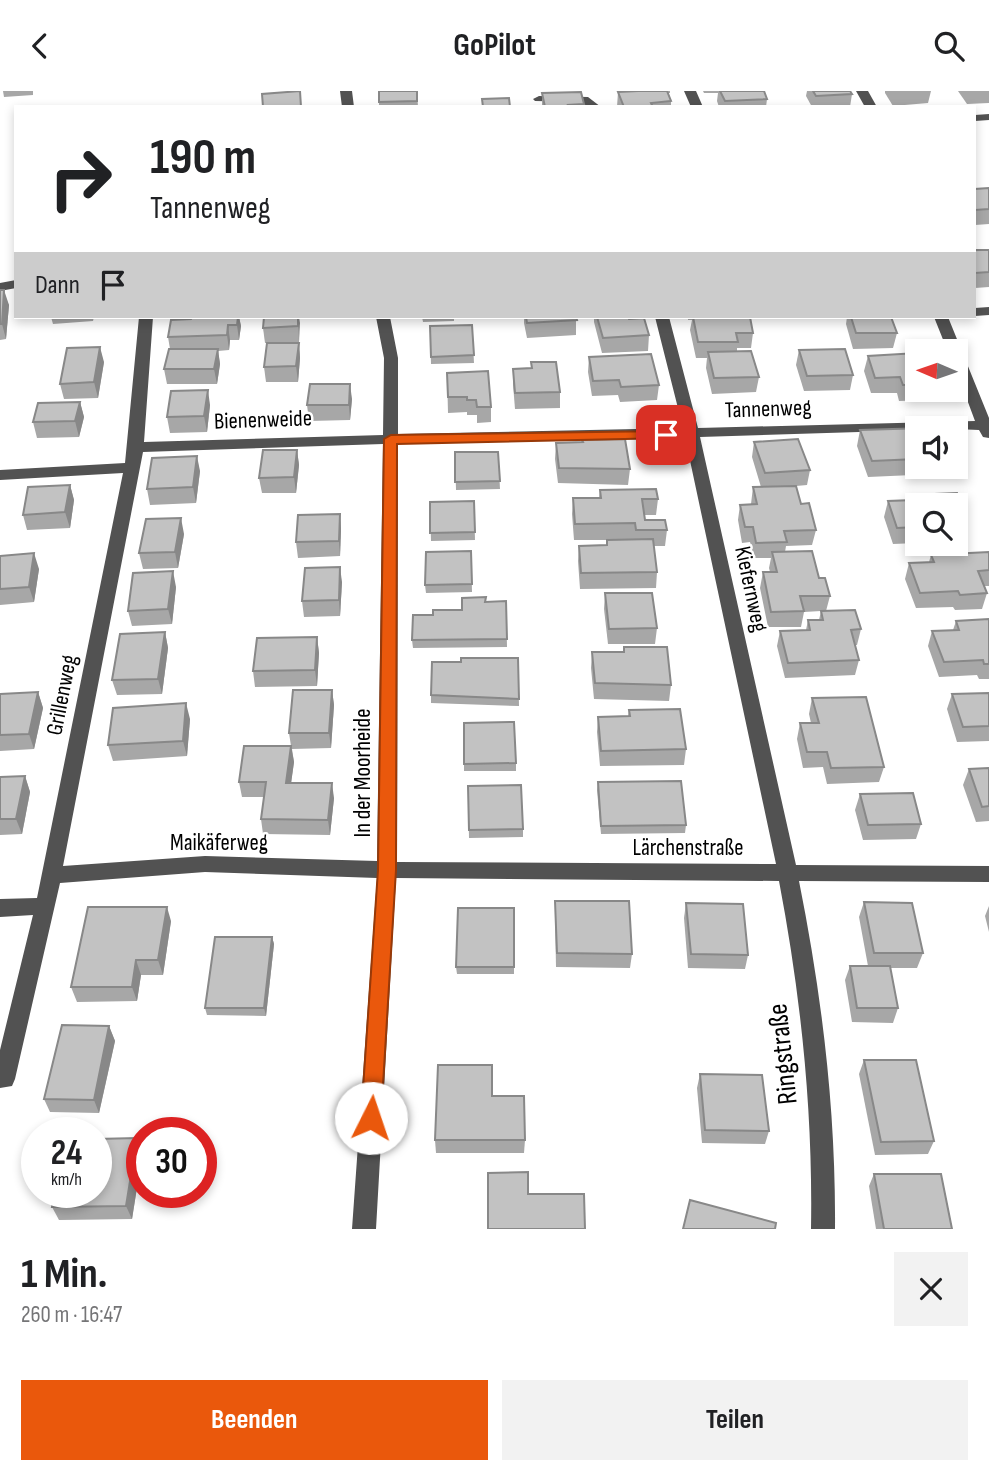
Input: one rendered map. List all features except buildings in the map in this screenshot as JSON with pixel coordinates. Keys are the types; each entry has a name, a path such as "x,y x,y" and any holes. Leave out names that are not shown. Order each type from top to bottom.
{"street":[{"path":"539,99 581,99 592,105"},
{"name":"Grillenweg","path":"4,1079 45,906 136,447 146,319"},
{"name":"In der Moorheide","path":"364,1229 387,870 391,358 383,319"},
{"name":"Kiefernweg","path":"663,319 694,435 789,873"},
{"name":"Tannenweg","path":"942,319 950,339"},
{"name":"Tannenweg","path":"391,439 987,430 968,384"},
{"name":"Bienenweide","path":"136,447 391,439"},
{"path":"0,475 132,468"},
{"name":"Maikäferweg","path":"51,875 205,864 387,870"},
{"name":"Lärchenstraße","path":"387,870 989,874"},
{"name":"Ringstraße","path":"789,873 816,1058 825,1189 823,1229"},
{"path":"0,908 45,906"}],"route":[{"path":"371,1118 387,870 391,439 666,435"}]}
